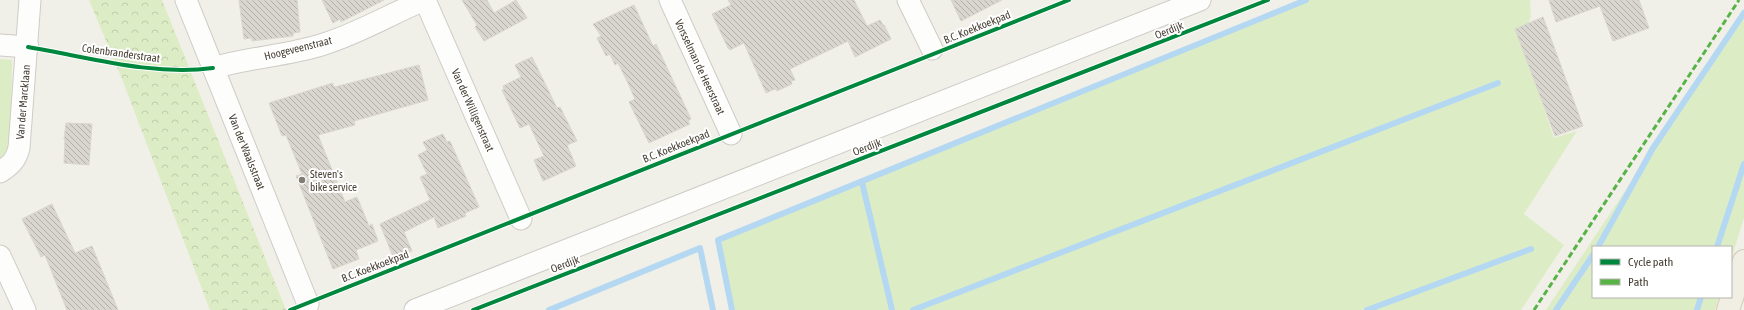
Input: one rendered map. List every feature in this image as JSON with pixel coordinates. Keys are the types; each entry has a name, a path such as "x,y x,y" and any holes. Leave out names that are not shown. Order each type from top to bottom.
{"main road":[{"path":"1732,298 1744,261"},
{"path":"1728,310 1732,298"}],"street":[{"name":"Van der Marcklaan","path":"0,172 11,165 17,156 19,148 28,47 30,0"},
{"name":"Van der Waalsstraat","path":"186,0 308,304"},
{"name":"Hoogeveenstraat","path":"213,68 233,62 275,56 323,45 425,0"},
{"name":"Van der Willigenstraat","path":"425,0 521,219"},
{"name":"Vorsselman de Heerstraat","path":"670,0 731,134"},
{"path":"908,0 932,49"},
{"name":"Oerdijk","path":"415,310 1200,0"},
{"path":"0,45 28,47"},
{"path":"0,256 25,310"}],"green space":[{"path":"89,0 162,0 286,310 210,310 122,79"},
{"path":"1306,0 1530,0 1531,16 1525,33 1524,50 1554,138 1577,131 1524,214 1564,245 1521,310 732,310 718,240 953,142"},
{"path":"1744,12 1744,218 1732,256 1732,246 1592,246 1592,298 1719,298 1715,310 1546,310"},
{"path":"0,59 12,60 11,139 6,151 0,158"}],"building":[{"path":"239,0 297,0 300,32 293,33 293,36 252,41 252,38 244,39"},
{"path":"322,0 384,0 341,22 340,19 333,23"},
{"path":"462,0 487,0 494,13 516,0 527,18 484,41 475,27 477,25"},
{"path":"728,0 854,0 867,26 880,20 891,39 855,57 848,41 790,69 795,80 791,81 792,84 777,91 775,89 766,93 744,43 730,50 712,14 731,5"},
{"path":"951,0 1002,0 961,21"},
{"path":"1549,0 1639,0 1649,28 1613,41 1600,6 1556,22"},
{"path":"634,5 653,46 656,44 691,119 688,121 690,124 649,143 629,102 635,99 627,81 618,63 615,65 610,54 606,56 597,38 601,36 593,24"},
{"path":"1543,17 1583,126 1555,136 1515,29"},
{"path":"532,57 557,108 560,107 577,141 567,145 576,166 543,181 534,160 544,156 529,124 520,128 502,90 504,89 503,86 521,77 515,65"},
{"path":"419,65 428,100 354,121 355,125 318,135 345,202 357,197 369,226 372,224 378,241 356,250 359,259 333,269 296,176 302,174 286,135 282,136 269,103 333,83 333,86 335,87"},
{"path":"66,123 92,124 89,165 64,163"},
{"path":"443,134 447,142 450,141 479,207 465,213 466,216 438,228 434,217 404,232 412,251 394,259 380,224 430,200 420,177 427,174 418,155 427,150 423,142"},
{"path":"52,204 75,253 92,246 118,310 67,310 45,255 41,257 22,219"}],"waterway":[{"path":"732,310 718,240 1306,0"},
{"path":"1599,246 1653,148 1744,13"},
{"path":"913,310 1498,83"},
{"path":"1717,246 1744,164"},
{"path":"862,182 892,310"},
{"path":"549,310 700,248 713,310"},
{"path":"1367,310 1531,249"},
{"path":"1556,310 1592,256"},
{"path":"1697,310 1701,298"}],"marked path":[{"path":"1534,310 1739,0"}],"cycle path":[{"name":"B.C. Koekkoekpad","path":"290,310 1069,0"},
{"path":"473,310 1268,0"},
{"name":"Colenbranderstraat","path":"28,47 143,68 166,70 213,68"}],"place":[{"name":"Steven's bike service","path":"302,180"}]}
